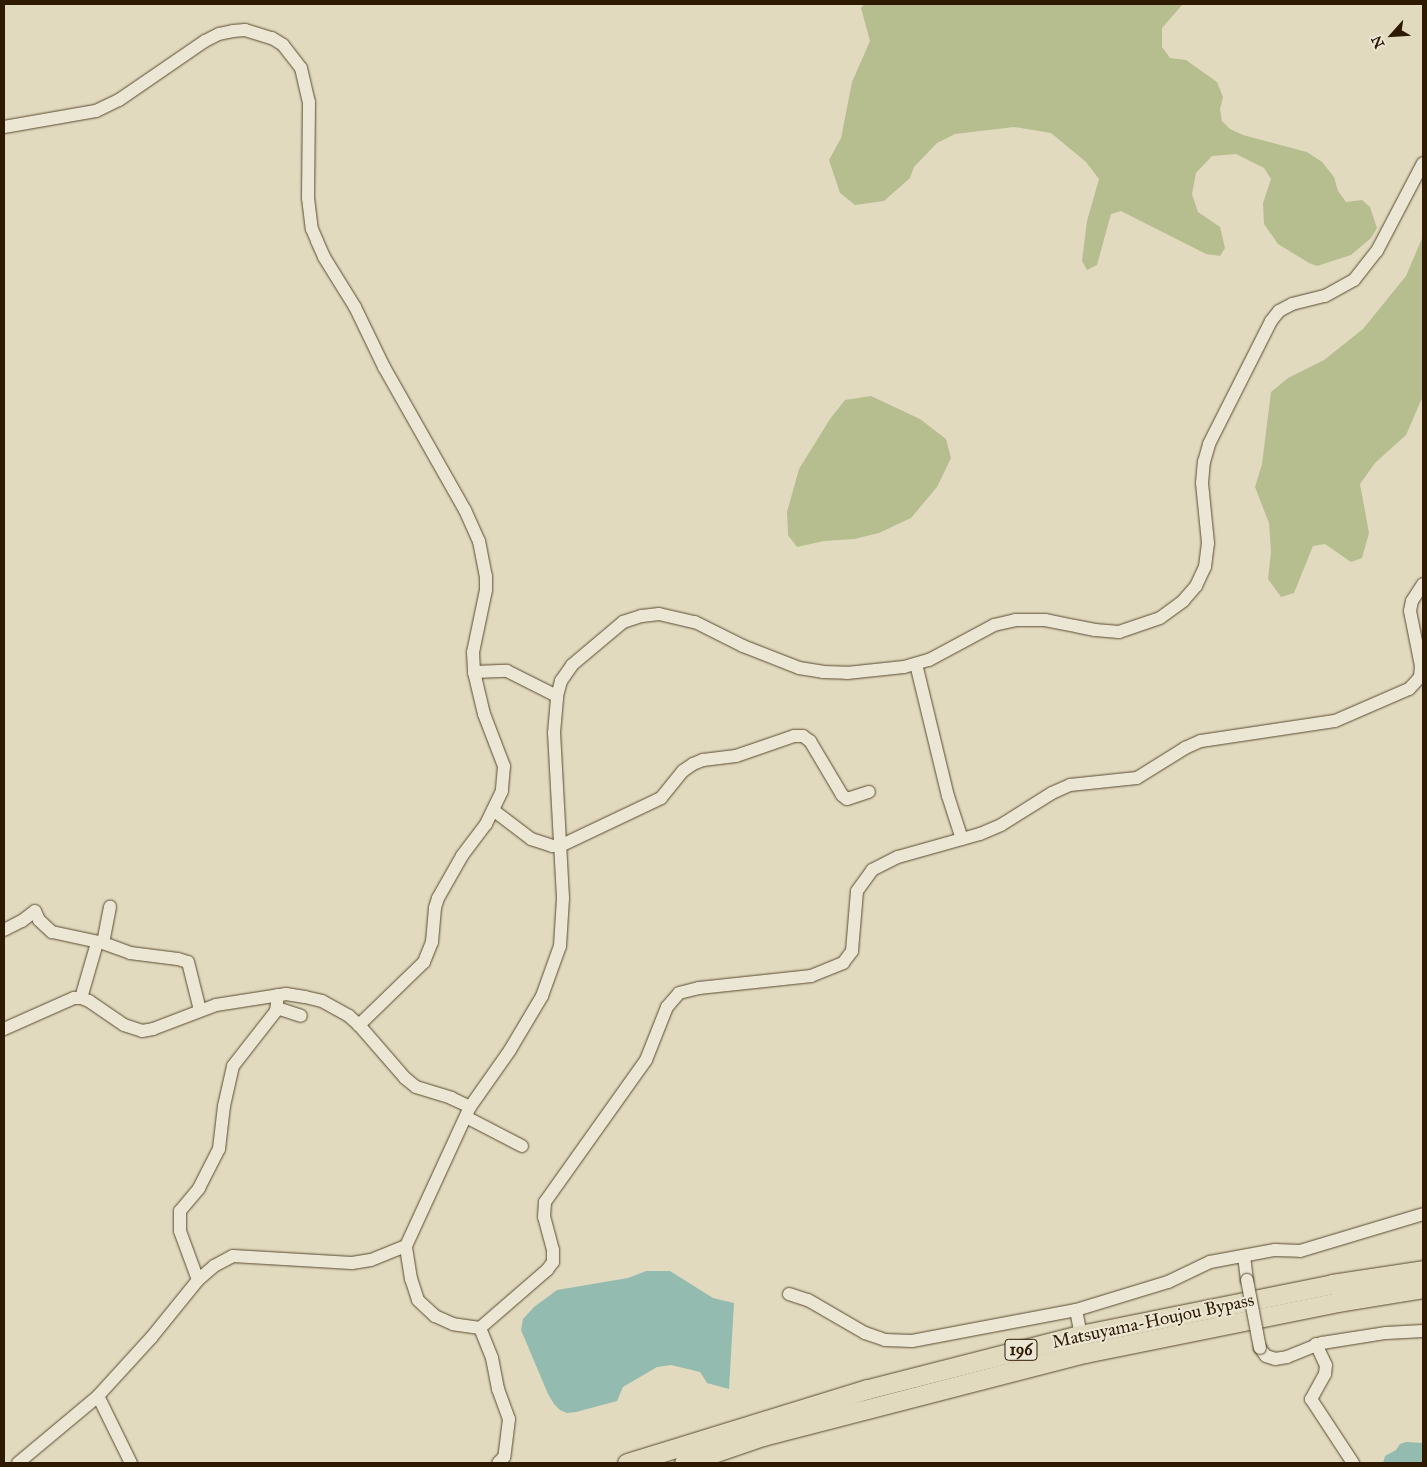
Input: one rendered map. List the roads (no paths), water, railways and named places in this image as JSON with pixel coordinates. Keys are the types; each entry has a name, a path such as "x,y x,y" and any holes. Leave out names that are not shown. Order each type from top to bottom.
{"highway":[{"name":"Matsuyama-Houjou Bypass","path":"627,1463 761,1420 868,1389 1080,1335 1323,1286 1423,1270"},
{"name":"Matsuyama-Houjou Bypass","path":"684,1463 763,1436 1085,1353 1337,1302 1423,1288"}],"street":[{"path":"4,127 96,111 119,100 192,49 219,34 245,30 257,32 283,45 292,54 301,68 309,102 308,198 312,229 316,240 324,257 355,307 384,367 460,501 478,541 486,576 486,590 473,652 474,672 484,714 501,754 504,766 502,791 493,810 486,824 462,856 438,898 435,908 432,942 424,962 359,1025"},
{"path":"1423,163 1377,251 1354,280 1325,296 1292,304 1280,311 1271,321 1209,444 1204,462 1202,483 1208,543 1205,567 1196,586 1183,601 1160,618 1119,632 1095,630 1045,620 1015,620 994,625 929,660 916,664 847,673 799,668 751,649 695,622 659,614 642,616 623,622 572,665 561,681 557,696 554,733 563,924 560,946 554,969 542,996 510,1050 468,1112 406,1246 411,1278 418,1300 435,1316 453,1324 480,1328 547,1270 553,1262 553,1250 544,1217 545,1202 646,1060 667,1006 679,993 699,988 811,976 843,963 852,951 857,891 872,870 898,857 962,840 1002,825 1052,793 1070,785 1137,778 1185,748 1201,741 1335,721 1408,689 1420,677 1421,666 1410,611 1412,601 1423,584"},
{"path":"916,664 948,796 962,840"},
{"path":"474,672 507,671 557,696"},
{"path":"493,810 531,838 552,846 560,846 661,798 683,770 693,764 704,760 736,756 794,736 804,736 810,741 842,795 847,799 869,792"},
{"path":"82,998 110,908"},
{"path":"4,930 22,921 35,911 40,920 52,932 100,943 130,954 188,962 200,1010"},
{"path":"4,1029 74,998 82,998 124,1025 142,1031 153,1029 216,1005 286,994 322,1001 349,1016 359,1025 405,1078 416,1087 451,1098 468,1112 522,1146"},
{"path":"198,1280 180,1231 180,1211 199,1188 219,1149 223,1128 224,1106 233,1066 263,1030 276,1008 278,995"},
{"path":"276,1008 301,1016"},
{"path":"789,1294 808,1300 865,1333 884,1340 912,1341 1076,1310 1168,1282 1210,1262 1275,1250 1300,1251 1423,1214"},
{"path":"18,1463 98,1396 151,1338 198,1280 214,1266 233,1256 352,1263 372,1260 406,1246"},
{"path":"1244,1256 1260,1348 1266,1356 1275,1359 1287,1357 1316,1344 1386,1333 1423,1331"},
{"path":"1076,1310 1085,1353"},
{"path":"480,1328 492,1358 498,1389 509,1419 504,1457 498,1463"},
{"path":"1316,1344 1326,1365 1325,1374 1312,1399 1353,1463"},
{"path":"98,1396 131,1463"}],"water":[{"path":"646,1271 670,1271 713,1298 734,1303 729,1389 707,1383 700,1372 671,1365 657,1367 623,1387 617,1401 576,1412 567,1413 560,1410 548,1394 521,1330 523,1319 534,1307 557,1290 628,1278"},
{"path":"1406,1442 1423,1443 1423,1463 1383,1463 1385,1456 1396,1450 1400,1444"}]}
